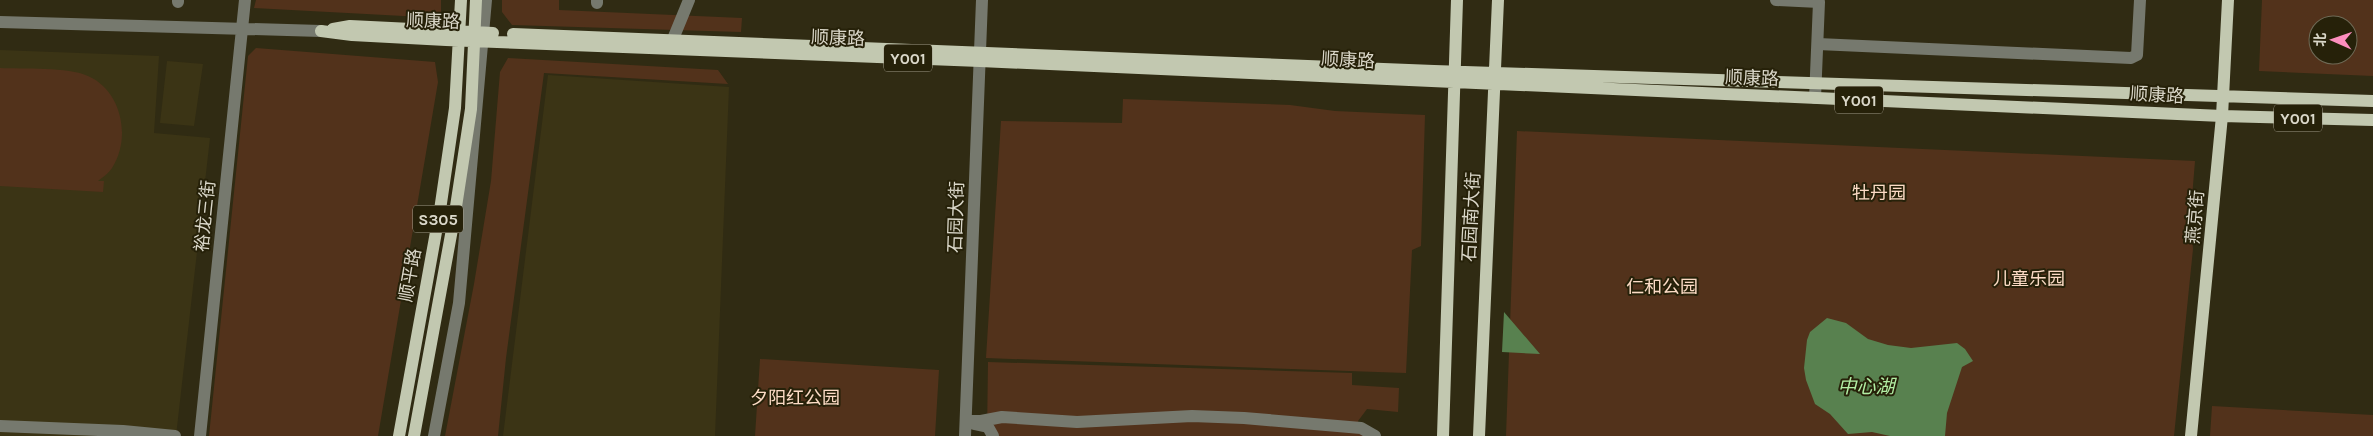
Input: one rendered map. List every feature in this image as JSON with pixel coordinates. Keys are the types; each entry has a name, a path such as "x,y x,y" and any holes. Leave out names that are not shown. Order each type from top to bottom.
{"main road":[{"name":"顺平路","path":"399,436 441,202 455,108 461,0"},
{"name":"顺平路","path":"414,436 471,109 479,36 476,0"},
{"name":"石园南大街","path":"1443,436 1457,0"},
{"name":"石园南大街","path":"1479,436 1498,0"},
{"name":"燕京街","path":"2191,436 2222,116 2228,0"},
{"name":"顺康路","path":"321,31 352,36 460,35 1454,76 1496,71 2373,101"},
{"name":"顺康路","path":"479,36 673,39 980,56"},
{"name":"顺康路","path":"1454,76 1495,85 2222,116 2373,120"}],"street":[{"name":"裕龙三街","path":"200,436 245,0"},
{"path":"434,436 459,303 479,36 486,0"},
{"path":"673,39 689,0"},
{"name":"石园大街","path":"966,427 982,0"},
{"path":"1776,0 1819,2 1815,98"},
{"path":"1818,44 2131,58 2137,55 2140,0"},
{"name":"顺康路","path":"0,22 321,31"},
{"path":"966,427 996,417 1077,422 1192,416 1244,418 1361,428 1375,436"},
{"path":"993,436 996,417"},
{"path":"0,426 123,431 175,436"},
{"path":"966,427 988,427 993,436"}],"shaded area":[{"path":"0,50 159,56 154,133 210,138 176,436 0,436"},
{"path":"167,61 203,64 194,126 160,123"},
{"path":"548,75 729,87 715,436 503,436"}],"green space":[{"path":"256,0 441,0 441,18 254,8"},
{"path":"502,0 559,0 559,10 742,18 741,32 512,25 502,12"},
{"path":"2262,0 2373,0 2373,76 2259,71"},
{"path":"256,48 435,62 438,82 378,436 209,436 248,56"},
{"path":"508,58 718,70 728,84 544,73 506,358 498,436 445,436 474,284 491,181 500,72"},
{"path":"0,68 58,70 80,73 99,83 108,92 120,116 122,129 118,156 108,173 98,181 104,181 103,192 0,186"},
{"path":"1123,99 1290,105 1335,111 1425,115 1421,246 1412,250 1406,373 986,358 1001,121 1122,123"},
{"name":"仁和公园","path":"1517,131 2195,161 2190,221 2193,249 2174,436 1506,436"},
{"name":"夕阳红公园","path":"760,359 939,370 935,436 755,436"},
{"path":"988,362 1352,373 1352,385 1399,388 1398,412 1367,409 1358,421 1361,433 1366,436 987,436"},
{"path":"2212,406 2373,415 2373,436 2210,436"}],"water":[{"path":"1504,312 1540,354 1502,352"},
{"name":"中心湖","path":"1827,318 1846,323 1868,339 1888,345 1911,348 1957,343 1965,349 1973,361 1962,367 1947,413 1945,436 1890,436 1872,432 1848,434 1830,414 1815,404 1806,380 1804,368 1807,340 1810,332"}],"park label":[{"name":"牡丹园","path":"1879,193"},
{"name":"儿童乐园","path":"2029,279"}]}
